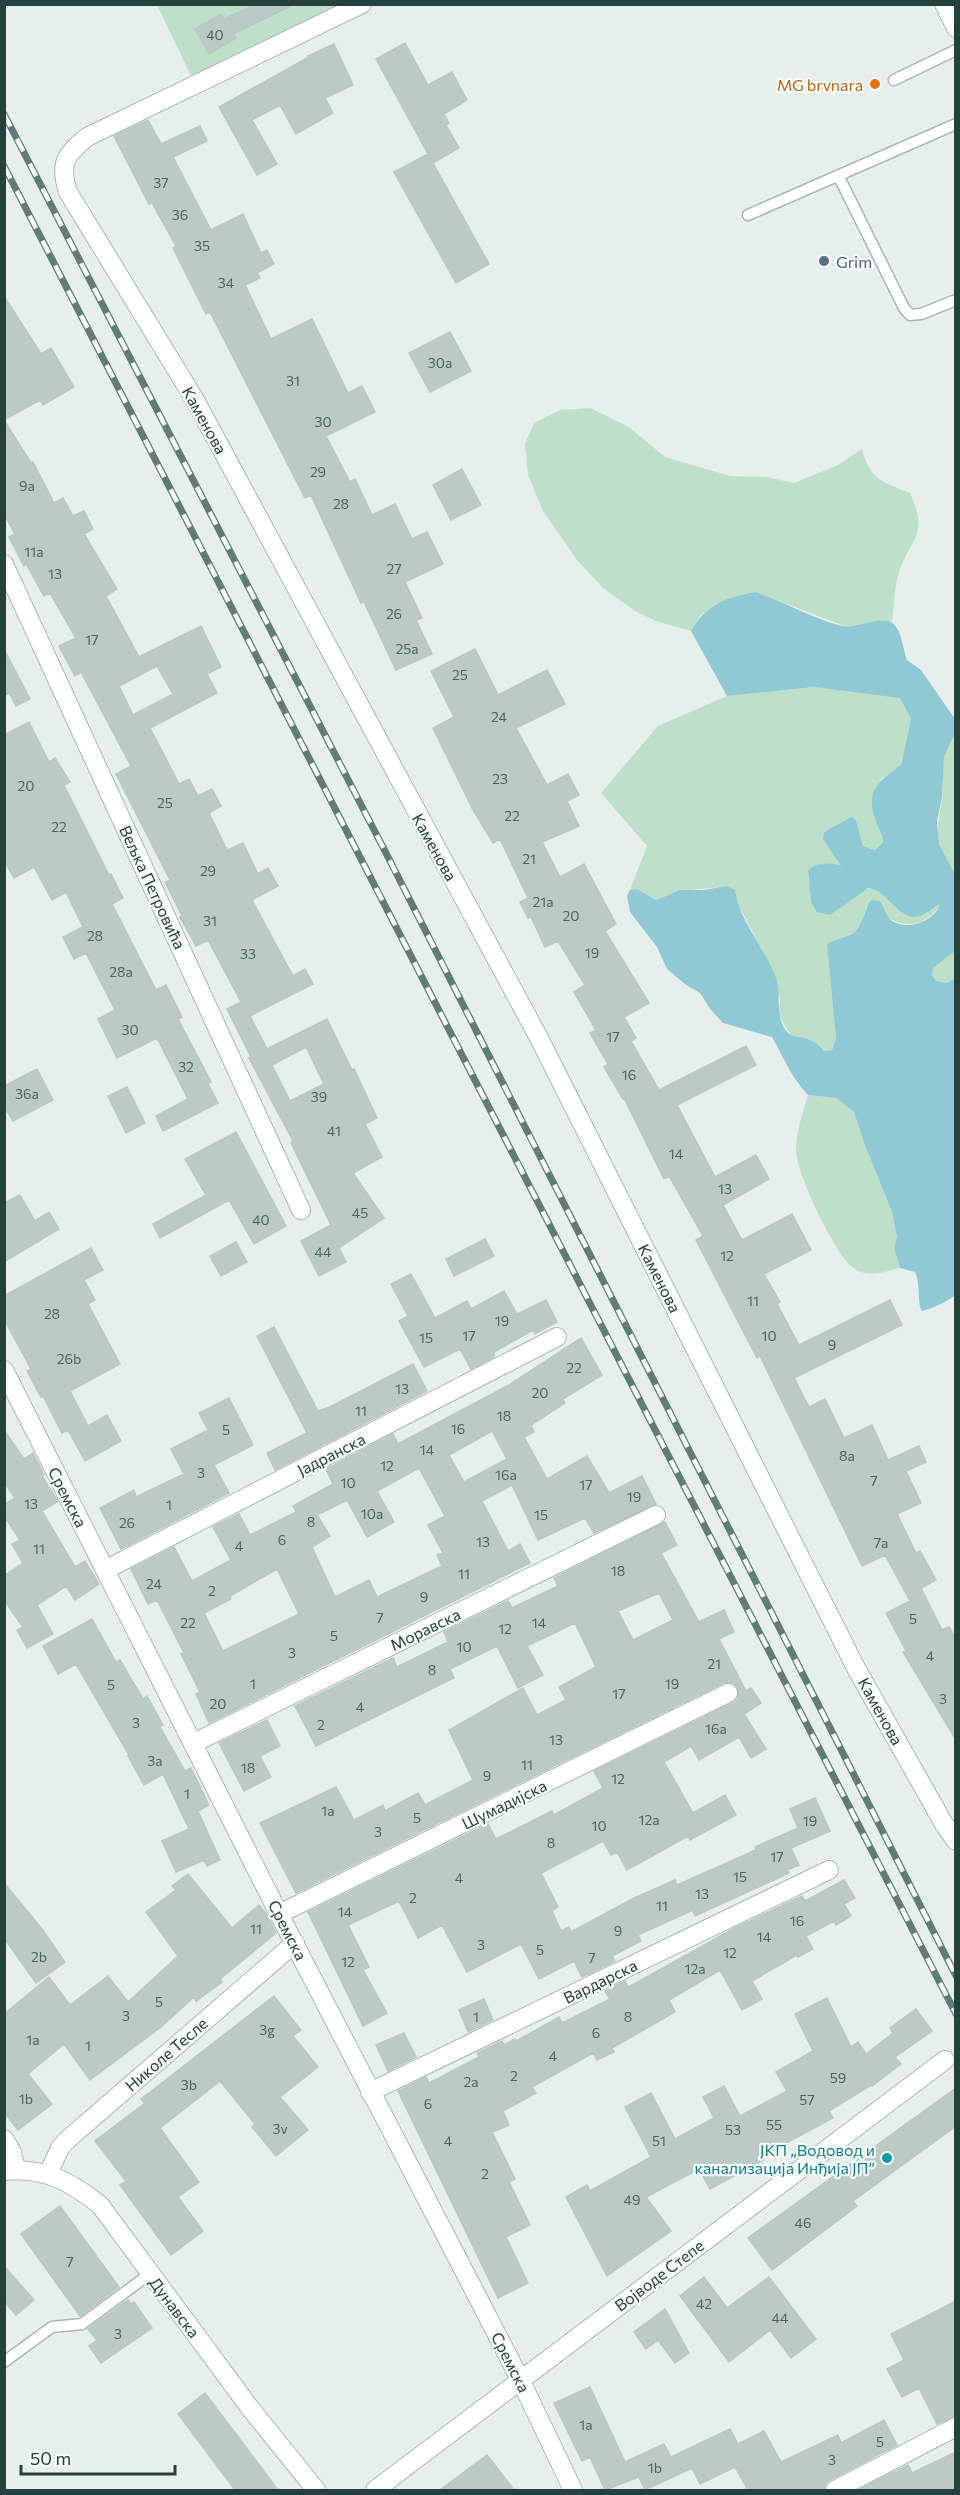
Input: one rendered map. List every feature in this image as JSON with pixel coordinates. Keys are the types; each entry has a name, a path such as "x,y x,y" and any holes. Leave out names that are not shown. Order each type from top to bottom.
{"street":[{"name":"Каменова","path":"362,4 87,137 68,155 63,177 68,192 195,400 539,1038 856,1668 944,1824 956,1841"},
{"path":"944,4 956,28"},
{"name":"Вељка Петровића","path":"4,564 301,1210"},
{"name":"Јадранска","path":"105,1570 557,1337"},
{"name":"Сремска","path":"4,1370 370,2092 520,2379 573,2490"},
{"name":"Моравска","path":"194,1743 656,1515"},
{"name":"Шумадијска","path":"279,1914 728,1693"},
{"name":"Вардарска","path":"370,2092 829,1870"},
{"name":"Николе Тесле","path":"48,2174 60,2148 67,2140 295,1943"},
{"name":"Војводе Степе","path":"375,2490 945,2060"},
{"path":"4,2139 12,2152 10,2171"},
{"name":"Дунавска","path":"10,2171 48,2174 83,2192 100,2205 250,2408 316,2490"},
{"path":"835,2490 956,2427"}],"lane":[{"path":"894,80 956,50"},
{"path":"748,215 956,124"},
{"path":"839,177 904,308 910,315 921,314 956,300"},
{"path":"4,2362 52,2327 82,2324 151,2273"}],"green space":[{"path":"157,5 346,5 192,78"},
{"path":"590,408 629,427 665,457 730,476 766,477 794,483 838,465 862,449 874,474 892,486 910,493 918,518 916,535 897,578 892,623 881,620 863,626 844,626 756,592 715,604 700,616 691,631 656,621 635,611 602,587 577,560 543,511 528,475 525,444 534,423 560,410"},
{"path":"814,687 900,697 911,719 901,765 880,780 877,823 883,842 875,850 863,846 852,816 824,833 841,867 824,863 808,870 811,902 876,888 902,912 920,916 941,903 936,911 927,918 909,924 888,918 867,905 856,930 827,944 836,1039 832,1050 824,1051 820,1046 791,1035 785,1026 779,1015 780,999 770,965 737,902 726,886 682,891 656,900 637,889 630,890 647,846 601,793 658,726 727,696"},
{"path":"955,736 955,875 941,850 938,828 943,791 944,757 949,742"},
{"path":"955,951 955,978 947,983 936,981 932,975 933,968"},
{"path":"808,1095 836,1098 854,1112 892,1212 897,1237 894,1248 900,1268 876,1274 858,1271 844,1259 826,1229 802,1176 796,1150 798,1129"}],"water":[{"path":"756,592 842,626 855,626 874,621 892,623 900,635 907,660 921,670 955,719 955,736 944,757 942,797 937,822 939,844 955,875 955,951 933,968 932,975 936,981 947,983 955,978 956,1295 922,1311 915,1272 900,1268 894,1248 897,1237 892,1212 854,1112 836,1098 808,1095 792,1074 772,1037 723,1023 700,993 667,969 657,947 630,912 627,896 630,890 637,889 656,900 680,890 704,890 726,886 735,890 747,924 776,978 780,1016 785,1030 791,1035 810,1040 824,1051 832,1050 836,1039 827,944 856,930 871,900 880,901 889,918 902,925 925,920 932,916 940,904 920,916 912,917 899,910 882,894 868,888 830,915 817,912 811,902 808,870 816,865 824,864 841,866 823,839 824,833 852,816 856,821 863,846 875,850 883,842 873,813 873,796 879,783 901,765 911,719 900,698 814,687 727,696 691,631 704,614 718,603"}],"building":[{"path":"256,4 295,4 233,34 236,38 209,54 195,29 221,14 224,19"},
{"path":"405,43 428,85 452,72 467,100 444,114 449,123 446,125 459,148 433,163 376,59"},
{"path":"334,44 353,85 325,98 333,113 296,134 280,105 252,120 277,164 257,175 219,107 308,56"},
{"path":"148,120 161,144 200,126 207,141 173,157 211,230 243,214 261,253 267,250 274,264 257,273 260,278 245,285 271,339 312,319 348,393 362,386 375,412 326,436 350,482 355,479 372,515 395,504 412,539 427,532 443,564 405,582 422,618 416,620 432,654 396,670 364,602 361,603 311,495 305,498 210,312 206,314 173,248 176,246 152,203 149,204 114,136"},
{"path":"428,154 489,264 456,283 394,172"},
{"path":"4,296 41,354 51,348 74,387 43,405 40,400 4,420"},
{"path":"450,332 471,371 430,392 409,353"},
{"path":"4,420 31,463 33,462 54,503 63,498 73,516 84,511 93,529 84,534 117,589 106,596 139,657 201,626 221,667 207,674 217,693 150,728 179,784 189,779 198,796 212,789 221,806 209,813 227,850 243,843 258,874 268,868 278,886 252,900 293,976 305,969 313,984 250,1016 267,1049 327,1019 377,1118 365,1124 382,1157 353,1173 384,1218 339,1248 346,1262 319,1276 301,1241 331,1225 291,1143 293,1141 249,1058 251,1057 227,1009 241,1002 208,940 196,946 180,917 182,916 165,882 170,880 116,774 131,766 81,672 75,676 59,646 76,638 50,593 44,596 26,564 24,566 9,537 15,534 4,514","holes":["157,666 173,694 133,715 119,686","306,1047 324,1084 290,1101 272,1065"]},
{"path":"462,469 481,505 451,520 433,485"},
{"path":"4,649 30,699 16,706 9,693 4,696"},
{"path":"475,649 498,695 547,670 565,704 516,728 547,785 568,774 579,795 567,801 579,826 542,842 560,877 584,864 616,924 605,931 649,1003 624,1017 636,1038 631,1041 659,1090 746,1046 756,1065 677,1105 715,1177 756,1155 769,1179 723,1205 742,1240 792,1214 811,1250 764,1274 780,1302 777,1304 799,1345 890,1300 902,1325 794,1378 809,1407 825,1399 844,1438 872,1425 888,1460 919,1446 926,1462 906,1471 921,1503 897,1514 916,1553 920,1551 936,1580 921,1588 942,1630 949,1627 956,1639 956,1740 903,1652 906,1651 886,1613 910,1601 885,1555 862,1566 760,1356 757,1358 696,1240 703,1236 669,1176 664,1179 624,1098 604,1067 608,1064 590,1033 596,1030 574,992 585,985 558,941 545,947 531,917 528,918 520,902 528,898 500,839 493,843 473,810 433,728 454,717 431,671"},
{"path":"29,722 49,762 55,758 70,782 64,785 123,898 112,904 156,990 166,985 182,1017 178,1019 211,1082 208,1084 218,1103 163,1131 156,1116 188,1099 157,1038 117,1058 98,1019 115,1010 86,953 74,959 63,937 83,927 66,892 52,900 34,867 14,878 4,860 4,735"},
{"path":"37,1069 53,1100 13,1121 4,1106 4,1086"},
{"path":"127,1087 145,1123 126,1133 108,1096"},
{"path":"236,1132 286,1226 254,1244 229,1200 160,1238 153,1224 206,1195 185,1159"},
{"path":"20,1195 35,1221 49,1212 59,1229 4,1262 4,1203"},
{"path":"485,1239 494,1256 454,1276 446,1259"},
{"path":"236,1242 247,1262 221,1276 210,1256"},
{"path":"91,1248 103,1270 84,1280 95,1300 88,1304 120,1364 70,1391 88,1426 107,1415 121,1441 85,1461 68,1430 62,1433 27,1371 31,1369 4,1319 4,1296"},
{"path":"411,1274 435,1318 467,1301 471,1309 504,1291 517,1314 546,1300 557,1322 535,1334 533,1330 494,1352 494,1357 471,1369 460,1349 424,1367 399,1321 408,1316 391,1284"},
{"path":"274,1327 318,1411 413,1364 427,1391 275,1470 267,1453 307,1433 257,1336"},
{"path":"581,1338 602,1375 563,1399 565,1403 531,1425 534,1432 524,1437 547,1479 587,1456 609,1493 642,1476 656,1504 594,1533 585,1518 538,1540 512,1485 482,1501 508,1551 520,1544 530,1563 209,1723 196,1694 200,1692 181,1654 184,1653 157,1600 148,1604 131,1569 174,1547 192,1581 231,1560 213,1527 239,1514 250,1535 296,1512 293,1506 333,1484 326,1469 393,1434 398,1444 509,1385","holes":["492,1431 507,1459 464,1482 449,1455","419,1468 445,1516 428,1525 443,1553 437,1555 442,1566 377,1597 369,1580 335,1597 312,1547 330,1536 317,1515 347,1500 367,1537 394,1522 377,1491","277,1569 299,1614 223,1651 204,1613 231,1599 230,1596"]},
{"path":"229,1398 253,1445 214,1465 229,1493 121,1549 100,1508 134,1490 136,1497 184,1474 171,1449 208,1430 199,1413"},
{"path":"4,1430 24,1459 33,1453 44,1475 42,1476 58,1501 42,1511 75,1567 85,1561 99,1584 75,1600 66,1586 37,1605 53,1634 27,1648 17,1630 23,1627 4,1600 4,1576 23,1563 12,1544 20,1540 4,1516 4,1505 15,1498 4,1482"},
{"path":"665,1522 677,1545 661,1553 699,1622 724,1610 734,1632 719,1639 746,1691 751,1688 761,1703 744,1714 766,1749 751,1758 739,1737 699,1760 691,1746 664,1762 693,1813 725,1795 736,1815 690,1840 688,1836 627,1870 617,1852 611,1855 603,1841 541,1873 558,1907 552,1911 561,1931 569,1927 571,1932 634,1898 675,1880 677,1885 756,1850 755,1847 798,1828 790,1809 815,1798 830,1831 791,1848 799,1865 787,1870 789,1873 695,1916 693,1910 638,1935 641,1941 612,1956 615,1961 582,1977 574,1961 539,1979 521,1944 467,1972 442,1925 418,1938 399,1901 348,1925 369,1967 363,1970 387,2013 363,2026 308,1912 488,1824 496,1839 552,1811 554,1815 603,1788 594,1771 738,1699 738,1689 734,1683 723,1683 296,1893 260,1823 336,1787 354,1820 383,1805 385,1811 418,1793 425,1805 473,1780 449,1730 523,1688 537,1715 566,1700 559,1687 596,1667 575,1623 527,1646 543,1675 518,1688 497,1646 450,1669 454,1678 316,1746 295,1706 393,1658 397,1667 448,1642 444,1632 508,1601 512,1608 558,1586 554,1578","holes":["659,1593 673,1620 633,1640 618,1611"]},
{"path":"92,1619 116,1662 120,1660 143,1699 147,1696 163,1725 160,1727 185,1771 191,1768 209,1805 198,1811 220,1860 207,1866 204,1860 176,1872 162,1841 189,1829 163,1774 144,1785 76,1664 58,1674 43,1646"},
{"path":"267,1720 280,1746 260,1756 271,1777 244,1791 219,1743"},
{"path":"188,1874 232,1928 259,1905 276,1933 220,1979 222,1982 196,2001 194,1997 161,2027 90,2080 64,2044 28,2074 52,2104 18,2130 4,2112 4,2014 49,1977 70,2005 108,1976 128,2002 178,1956 146,1912 176,1890 172,1886"},
{"path":"844,1880 855,1898 844,1904 851,1916 836,1925 834,1921 806,1936 813,1949 798,1957 797,1955 752,1981 762,1999 742,2010 720,1970 669,2000 675,2012 612,2048 614,2052 597,2060 593,2053 532,2087 536,2093 503,2111 509,2125 492,2132 515,2179 509,2182 530,2225 506,2237 528,2283 498,2298 398,2091 426,2077 429,2083 479,2057 477,2053 502,2041 504,2045 515,2039 516,2041 559,2017 562,2023 610,1999 605,1991 625,1981 628,1987 733,1929 802,1896 805,1901"},
{"path":"4,1883 42,1929 65,1962 36,1983 4,1938"},
{"path":"274,1996 301,2030 293,2036 318,2067 280,2097 308,2130 276,2156 252,2127 255,2124 220,2081 160,2128 199,2182 178,2197 203,2231 171,2255 120,2185 126,2181 95,2141 145,2103 141,2099"},
{"path":"827,1998 851,2047 858,2042 866,2054 893,2033 890,2028 916,2009 932,2031 895,2057 901,2064 872,2086 829,2111 833,2118 762,2156 764,2160 710,2189 699,2169 646,2197 671,2231 607,2276 566,2197 587,2185 590,2191 651,2157 625,2107 651,2093 675,2139 714,2118 703,2097 724,2086 740,2116 787,2091 776,2072 813,2051 795,2014"},
{"path":"484,1999 493,2020 468,2032 459,2010"},
{"path":"404,2033 416,2057 388,2071 376,2045"},
{"path":"956,2088 956,2126 853,2201 857,2206 772,2270 748,2238"},
{"path":"60,2206 119,2287 80,2316 21,2234"},
{"path":"4,2266 34,2300 16,2315 4,2301"},
{"path":"704,2277 727,2308 769,2277 816,2339 791,2358 770,2330 729,2362 680,2296"},
{"path":"128,2300 131,2304 134,2302 152,2328 101,2363 89,2346 97,2340 88,2329"},
{"path":"956,2301 956,2416 937,2424 919,2388 902,2397 887,2369 904,2360 891,2334"},
{"path":"665,2309 689,2353 675,2363 658,2340 646,2349 634,2332"},
{"path":"590,2387 625,2462 664,2444 671,2457 730,2429 738,2444 764,2431 781,2462 838,2435 841,2443 884,2420 897,2445 830,2480 825,2484 824,2490 748,2490 735,2467 700,2484 692,2468 645,2490 639,2477 605,2490 590,2457 582,2461 554,2403"},
{"path":"205,2393 278,2490 235,2490 178,2414"},
{"path":"956,2452 956,2490 858,2490 908,2465 912,2473"},
{"path":"487,2455 514,2490 440,2490"}],"railway":[{"path":"4,114 386,853 956,1976"},
{"path":"4,166 956,2014"}],"place":[{"name":"MG brvnara","path":"875,84"},
{"name":"Grim","path":"824,261"},
{"name":"ЈКП „Водовод и канализација Инђија ЈП”","path":"887,2158"}]}
